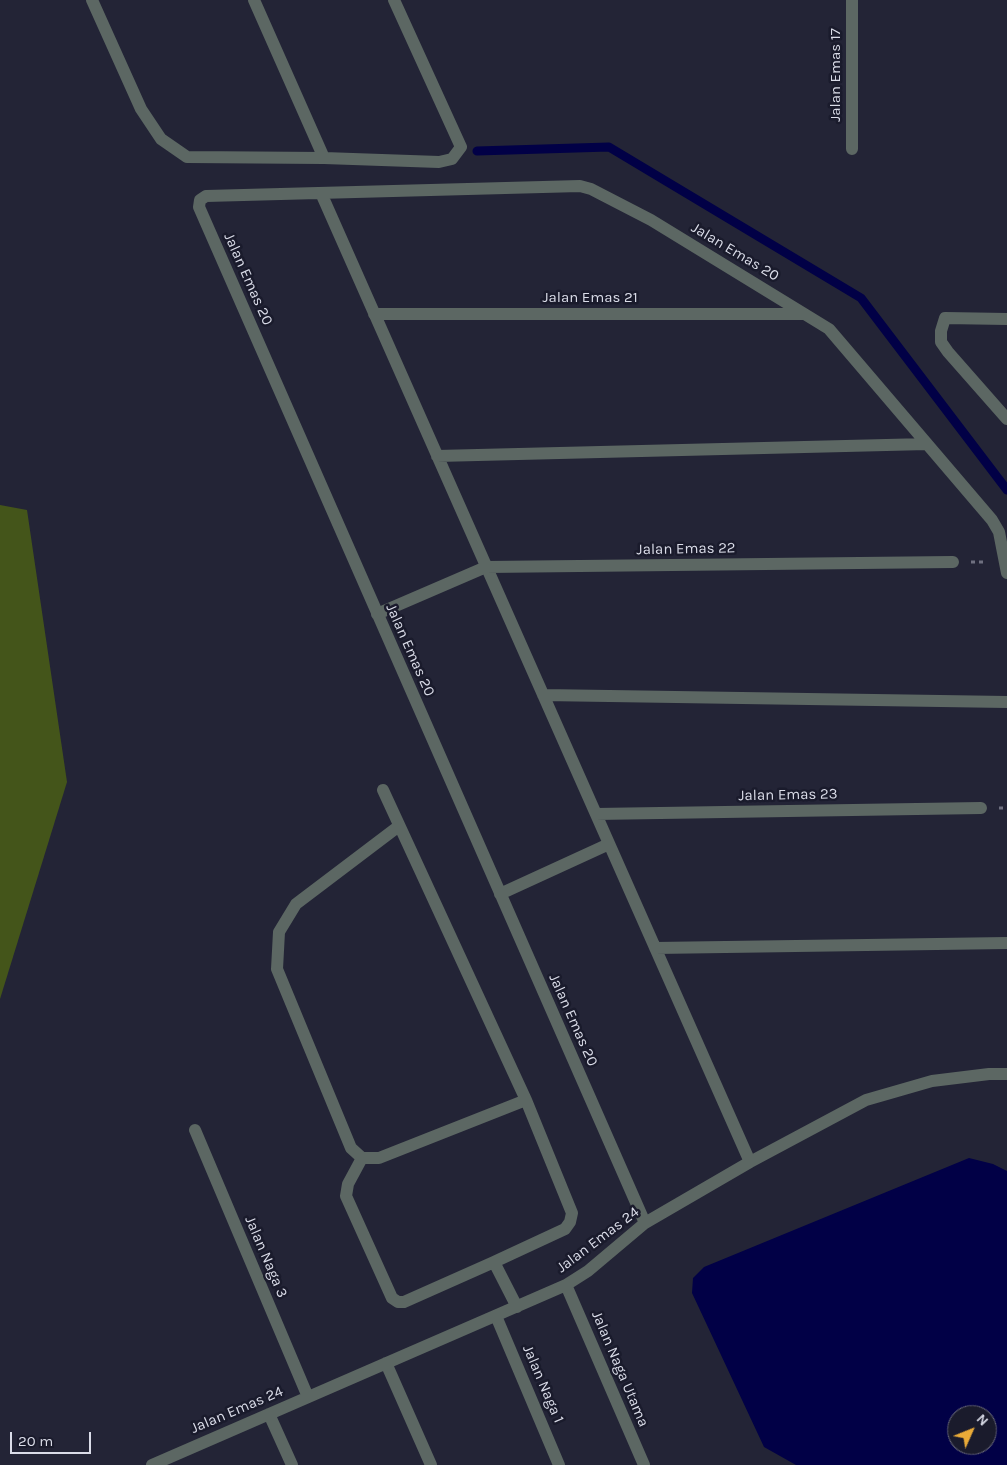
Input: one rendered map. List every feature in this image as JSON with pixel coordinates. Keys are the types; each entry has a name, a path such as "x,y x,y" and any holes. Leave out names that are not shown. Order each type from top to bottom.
{"street":[{"path":"92,0 141,109 161,139 187,157 324,158 440,162 452,159 461,148 394,0"},
{"path":"254,0 324,158"},
{"name":"Jalan Emas 17","path":"852,0 852,149"},
{"name":"Jalan Emas 20","path":"645,1223 199,208 200,200 206,196 580,186 590,189 651,220 829,329 992,520 999,532 1006,567"},
{"path":"321,193 750,1162"},
{"name":"Jalan Emas 21","path":"374,314 806,314"},
{"path":"1007,319 945,318 941,331 941,342 948,352 1007,419"},
{"path":"437,456 927,444"},
{"name":"Jalan Emas 22","path":"377,614 486,567 953,562"},
{"path":"543,695 1007,702"},
{"path":"362,1158 348,1184 346,1196 392,1298 398,1302 404,1302 494,1262 564,1229 570,1222 572,1213 526,1100 383,790"},
{"name":"Jalan Emas 23","path":"596,814 981,808"},
{"path":"399,826 296,904 279,932 277,970 352,1148 362,1158 379,1158 526,1100"},
{"path":"500,894 609,844"},
{"path":"655,948 1007,943"},
{"name":"Jalan Emas 24","path":"152,1465 165,1462 269,1414 566,1285 588,1271 645,1223 750,1162 866,1100 932,1081 989,1074 1007,1074"},
{"name":"Jalan Naga 3","path":"194,1130 308,1397"},
{"path":"494,1262 517,1307"},
{"name":"Jalan Naga Utama","path":"566,1285 644,1465"},
{"name":"Jalan Naga 1","path":"496,1316 559,1465"},
{"path":"386,1363 431,1465"},
{"path":"269,1414 292,1465"}],"path":[{"path":"953,562 1006,567"}],"green space":[{"path":"0,505 27,510 67,782 0,999"}],"shaded area":[{"path":"969,1158 993,1164 1007,1171 1007,1465 796,1465 764,1447 692,1293 693,1278 704,1267"}],"waterway":[{"path":"477,151 609,147 861,298 1007,490"}]}
